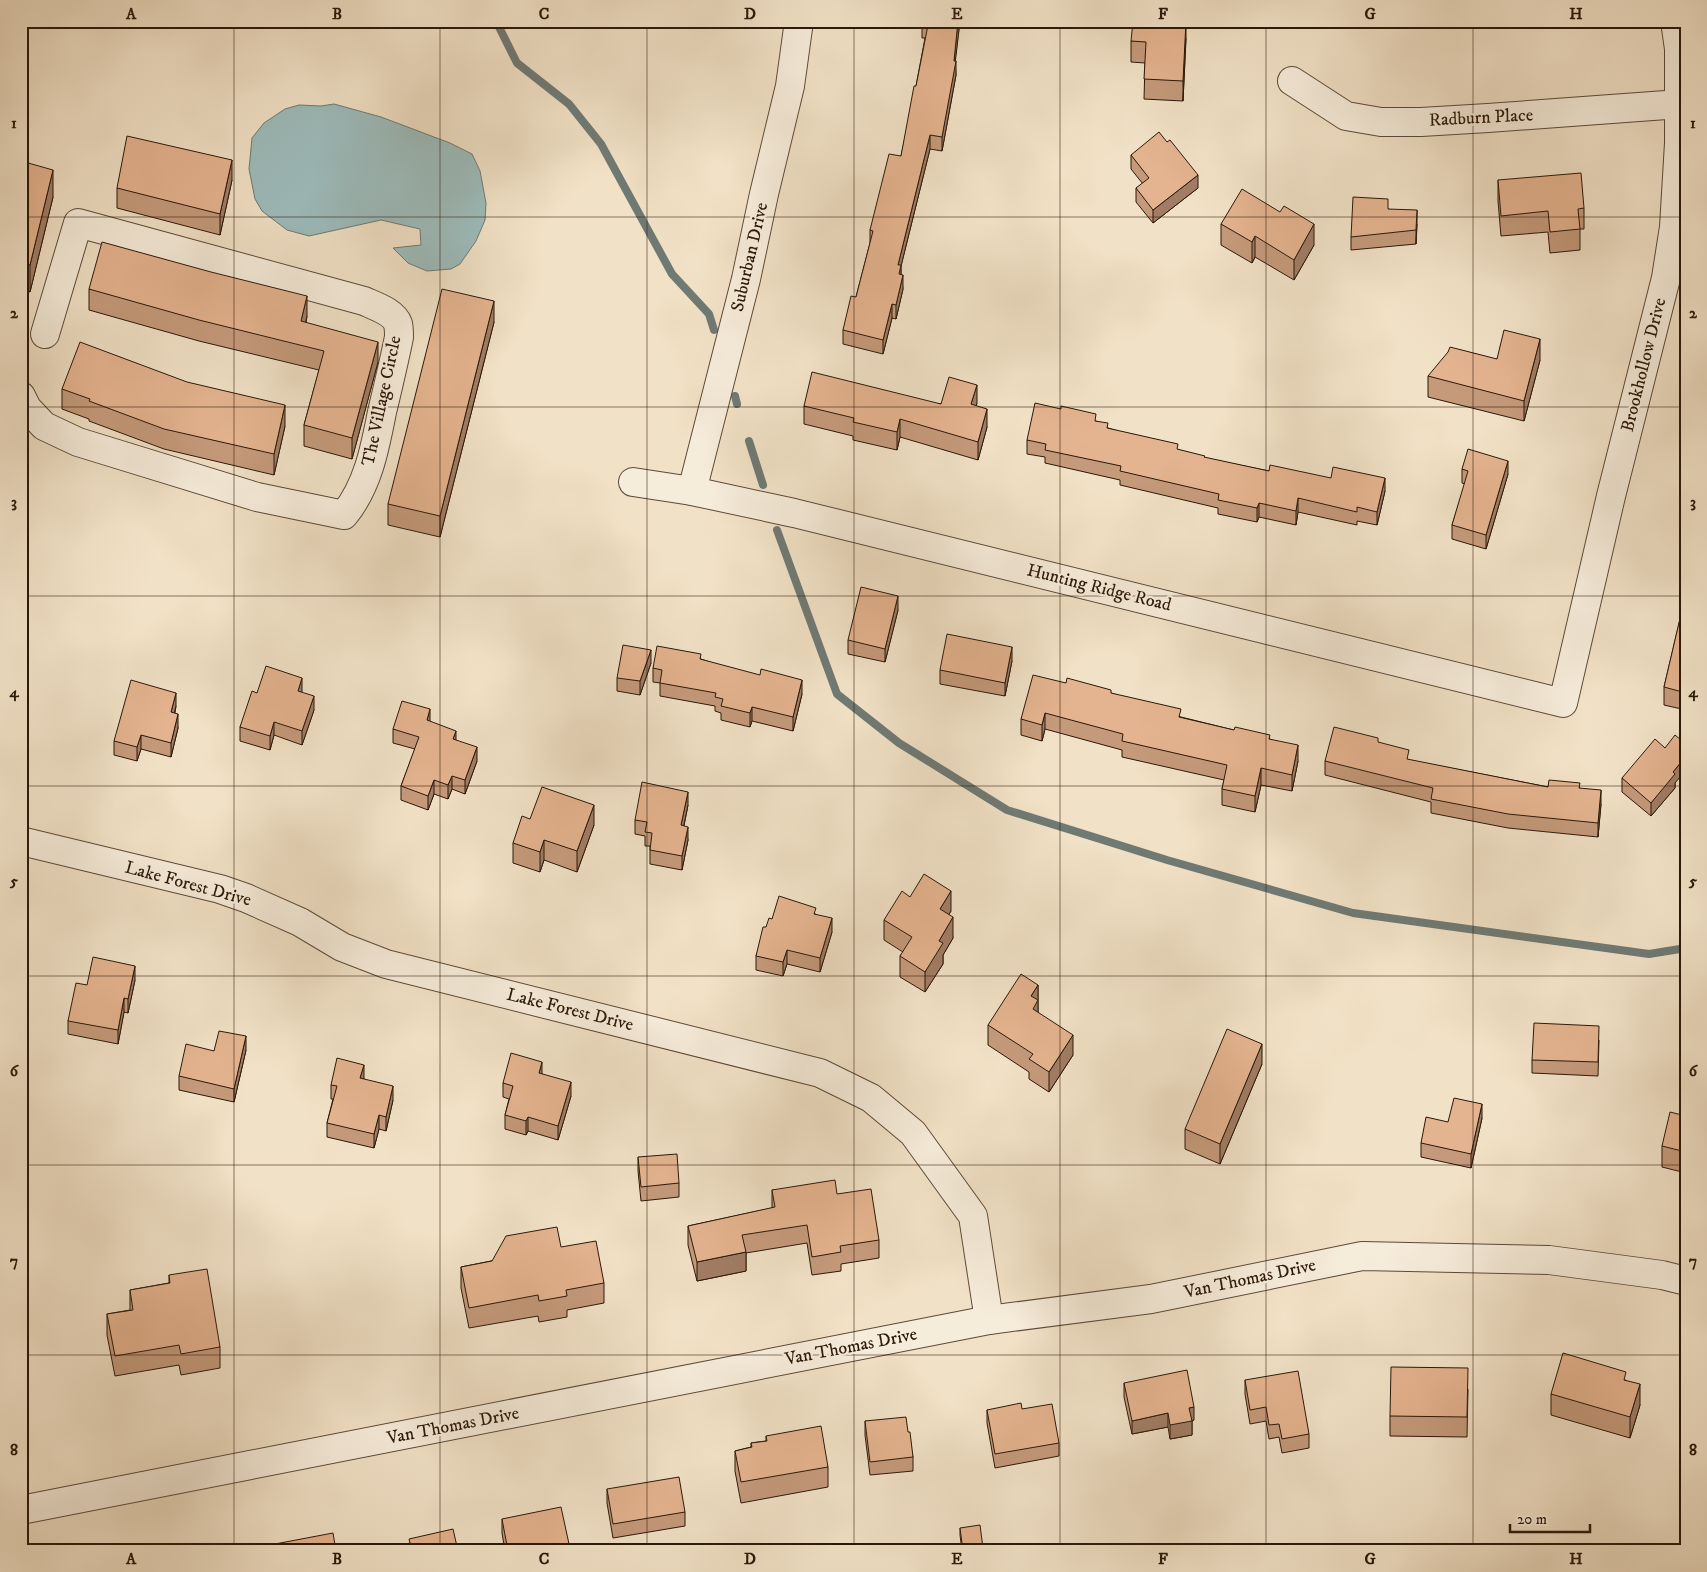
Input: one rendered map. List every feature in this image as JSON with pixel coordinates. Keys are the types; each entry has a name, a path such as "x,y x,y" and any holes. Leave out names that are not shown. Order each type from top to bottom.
{"street":[{"name":"Suburban Drive","path":"692,491 746,279 790,86 798,21"},
{"name":"Brookhollow Drive","path":"1563,703 1666,278 1674,227 1680,143 1679,49 1676,21"},
{"name":"Radburn Place","path":"1292,81 1346,116 1381,122 1488,118 1680,104"},
{"name":"The Village Circle","path":"21,396 27,408 44,426 78,442 257,498 344,515 353,504 362,487 374,448 399,337 398,323 390,315 364,301 78,223 45,334"},
{"name":"Hunting Ridge Road","path":"633,482 692,491 794,513 1563,703"},
{"name":"Lake Forest Drive","path":"21,841 220,889 246,898 300,922 342,947 386,964 820,1073 863,1094 871,1098 913,1132 973,1216 989,1320"},
{"name":"Van Thomas Drive","path":"21,1510 989,1320 1151,1299 1362,1256 1549,1260 1662,1275 1686,1281"}],"water":[{"path":"334,104 381,117 450,143 472,154 480,171 486,203 485,220 476,241 460,264 451,269 427,271 408,263 393,248 421,245 420,229 381,220 309,236 287,230 262,211 255,199 249,169 252,138 264,123 285,109 299,105 321,106"}],"building":[{"path":"922,21 958,21 954,61 956,61 942,137 930,135 898,265 901,265 899,274 903,275 896,305 892,304 883,340 843,330 851,296 856,297 873,231 870,230 889,154 901,156 928,25 922,24"},
{"path":"1133,21 1186,21 1183,81 1144,79 1146,42 1131,41"},
{"path":"1159,132 1167,142 1170,140 1198,175 1153,210 1136,188 1149,178 1131,155"},
{"path":"127,136 232,160 220,214 117,188"},
{"path":"21,161 53,170 30,265 21,263"},
{"path":"1581,173 1584,208 1578,209 1580,229 1550,232 1548,211 1501,216 1498,180"},
{"path":"1242,189 1280,212 1284,206 1314,224 1294,260 1255,236 1252,242 1221,224"},
{"path":"1353,197 1388,199 1388,209 1417,210 1416,230 1351,237"},
{"path":"102,242 307,296 301,321 378,342 352,438 304,425 324,351 199,320 89,289"},
{"path":"442,289 494,301 440,516 388,504"},
{"path":"1504,330 1540,339 1524,401 1428,376 1450,347 1497,359"},
{"path":"80,342 187,382 285,405 274,454 164,429 62,389"},
{"path":"812,372 941,404 949,377 977,385 971,404 987,409 978,442 900,419 897,432 853,422 854,418 804,406"},
{"path":"1035,403 1061,409 1061,406 1096,414 1095,421 1108,423 1107,428 1178,444 1177,449 1204,457 1269,471 1270,465 1331,478 1333,467 1385,478 1377,512 1357,507 1357,512 1298,498 1296,511 1259,503 1257,508 1218,500 1219,494 1120,471 1121,466 1045,450 1046,444 1027,440"},
{"path":"1468,449 1508,461 1486,535 1452,525 1468,471 1462,469"},
{"path":"1686,582 1686,693 1664,687 1685,597 1682,597"},
{"path":"861,587 898,596 885,649 848,640"},
{"path":"947,634 1012,647 1005,683 940,670"},
{"path":"623,645 651,650 640,681 617,678"},
{"path":"657,646 701,654 700,659 760,675 761,669 802,680 793,717 752,707 750,713 721,706 723,699 715,697 716,693 660,683 662,670 653,668"},
{"path":"266,666 302,678 298,691 314,696 302,731 274,722 270,736 240,727 252,691 257,693"},
{"path":"1033,675 1066,683 1067,678 1111,690 1111,693 1181,709 1179,717 1234,730 1235,727 1270,735 1269,739 1298,745 1292,775 1261,768 1255,796 1222,789 1227,765 1122,741 1123,734 1045,713 1042,725 1021,719"},
{"path":"131,680 176,693 171,712 178,714 171,743 141,735 137,747 114,741"},
{"path":"402,701 430,709 427,720 456,731 453,739 477,747 465,780 452,776 448,785 434,780 428,796 401,786 419,737 393,729"},
{"path":"1334,727 1378,738 1378,742 1409,750 1407,759 1548,787 1549,780 1580,783 1579,788 1601,790 1598,823 1508,814 1431,799 1433,788 1325,761"},
{"path":"1675,735 1686,744 1686,756 1673,772 1675,774 1651,803 1622,778 1655,739 1665,748"},
{"path":"642,782 688,792 681,825 688,827 682,856 650,850 652,833 645,832 647,822 635,820"},
{"path":"542,787 594,805 577,851 544,840 540,852 513,843 522,816 530,819"},
{"path":"924,874 951,891 940,909 953,917 939,941 943,943 925,972 900,956 912,937 884,920 902,891 910,897"},
{"path":"779,896 816,908 814,914 832,918 820,958 787,950 783,962 756,956 763,927 766,927 769,918 772,919"},
{"path":"93,957 135,966 128,999 124,998 118,1030 68,1021 76,983 87,985"},
{"path":"1021,974 1038,985 1031,996 1038,1000 1033,1009 1073,1035 1049,1072 1029,1059 1033,1054 988,1025"},
{"path":"1534,1023 1599,1026 1598,1062 1532,1060"},
{"path":"1227,1029 1262,1044 1220,1144 1185,1129"},
{"path":"219,1031 246,1036 234,1089 179,1076 186,1044 214,1051"},
{"path":"511,1053 542,1062 539,1073 571,1082 558,1126 528,1117 526,1121 505,1115 513,1086 503,1083"},
{"path":"337,1058 364,1065 360,1078 393,1086 386,1117 379,1115 374,1134 327,1123 337,1086 331,1085"},
{"path":"1454,1098 1482,1104 1471,1154 1421,1143 1426,1117 1448,1122"},
{"path":"1670,1112 1686,1116 1686,1152 1662,1146"},
{"path":"677,1154 679,1183 641,1187 638,1157"},
{"path":"835,1180 837,1194 871,1189 879,1240 840,1246 841,1252 812,1257 807,1225 742,1235 746,1252 697,1262 688,1226 775,1207 772,1190"},
{"path":"557,1227 561,1247 596,1241 604,1283 566,1290 567,1296 539,1301 538,1295 469,1308 461,1267 492,1261 506,1236"},
{"path":"207,1269 220,1347 181,1354 179,1345 115,1356 107,1314 133,1310 130,1290 170,1283 169,1275"},
{"path":"1563,1353 1626,1372 1624,1380 1640,1384 1630,1417 1551,1394"},
{"path":"1391,1367 1468,1368 1467,1417 1390,1416"},
{"path":"1187,1370 1194,1407 1189,1408 1192,1421 1170,1425 1168,1413 1132,1421 1124,1383"},
{"path":"1298,1371 1309,1434 1282,1439 1279,1424 1269,1425 1266,1407 1250,1410 1245,1380"},
{"path":"1021,1403 1022,1409 1052,1404 1059,1443 995,1454 987,1410"},
{"path":"906,1417 913,1457 870,1462 865,1421"},
{"path":"821,1426 828,1467 741,1482 735,1451 752,1447 751,1443 767,1441 766,1436"},
{"path":"679,1477 685,1512 613,1524 607,1489"},
{"path":"561,1507 569,1544 537,1551 508,1551 502,1519"},
{"path":"980,1525 983,1548 963,1551 960,1528"},
{"path":"453,1529 458,1551 383,1551 383,1549 410,1543 409,1539"},
{"path":"333,1533 336,1551 238,1551"}],"waterway":[{"path":"496,21 517,63 569,104 601,144 672,274 709,314 714,330"},
{"path":"735,396 737,404"},
{"path":"749,441 763,485"},
{"path":"777,530 837,694 899,743 1007,810 1167,860 1353,913 1649,954 1686,948"}]}
